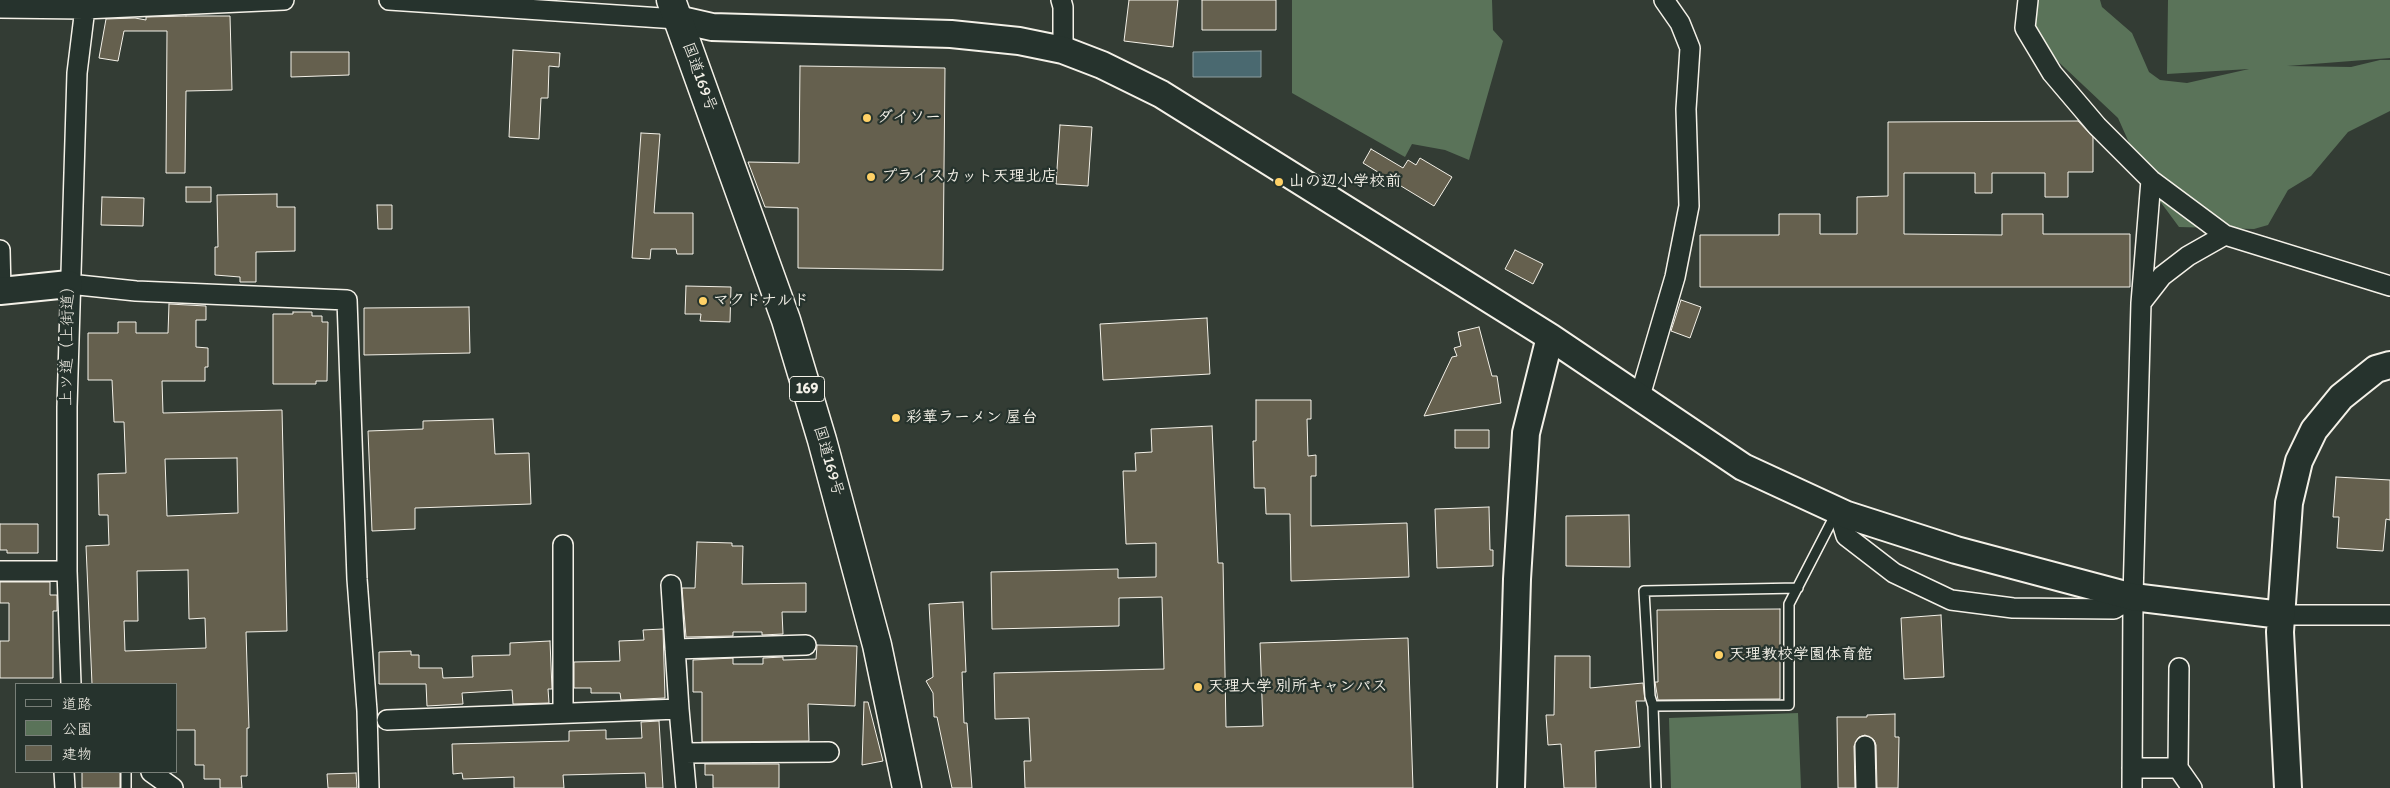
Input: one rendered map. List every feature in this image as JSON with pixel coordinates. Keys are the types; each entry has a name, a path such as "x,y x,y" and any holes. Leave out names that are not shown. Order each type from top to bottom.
{"highway":[{"name":"国道169号","path":"674,9 786,320 820,430 877,645 907,788"}],"street":[{"path":"0,8 85,4 284,0"},
{"path":"388,0 674,9 712,27 951,34 1019,41 1063,50 1102,65 1161,94 1550,337 1743,467 1838,510 1956,550 2133,598 2280,623 2390,615"},
{"path":"1061,0 1063,7 1063,50"},
{"path":"1640,396 1675,277 1688,206 1686,109 1690,48 1680,24 1664,0"},
{"path":"2028,0 2025,28 2052,74 2097,126 2151,180 2225,236 2390,286"},
{"name":"上ツ道（上街道）","path":"71,683 67,571 69,284 77,73 85,4"},
{"path":"2132,788 2133,598 2141,303 2151,180"},
{"path":"2141,303 2162,276 2188,256 2225,236"},
{"path":"0,250 1,290 69,284 136,291 347,300 357,579 367,711 369,788"},
{"path":"1511,788 1517,579 1526,433 1550,337"},
{"path":"2288,788 2280,623 2289,503 2298,461 2314,430 2341,397 2376,369 2390,365"},
{"path":"1838,510 1846,536 1894,573 1951,600 2013,608 2114,608 2133,598"},
{"path":"562,713 563,545"},
{"path":"0,571 67,571"},
{"path":"671,586 686,788"},
{"path":"675,649 806,645"},
{"path":"2179,668 2178,768 2192,788"},
{"path":"387,720 679,709"},
{"path":"1865,746 1866,788"},
{"path":"683,754 829,752"},
{"path":"2132,768 2178,768"},
{"path":"64,773 65,788"},
{"path":"152,773 173,788"}],"lane":[{"path":"1653,706 1789,705 1789,604 1838,510"},
{"path":"1656,788 1653,706 1650,696 1644,591 1798,588"},
{"path":"126,773 126,788"}],"green space":[{"path":"1292,0 1492,0 1493,30 1503,41 1469,160 1445,150 1412,144 1405,157 1292,93"},
{"path":"2029,0 2100,0 2102,7 2132,33 2149,72 2160,80 2187,83 2249,69 2167,74 2168,0 2390,0 2390,58 2287,66 2351,67 2380,60 2390,60 2390,111 2348,132 2311,176 2288,190 2268,225 2254,229 2179,227 2148,185 2118,118 2031,36"},
{"path":"1798,713 1801,788 1671,788 1669,718"}],"water":[{"path":"1261,51 1261,77 1193,77 1193,52"}],"building":[{"path":"1129,0 1178,0 1173,47 1124,41"},
{"path":"1202,0 1276,0 1276,30 1202,30"},
{"path":"230,16 232,90 186,91 185,173 166,173 167,31 124,31 118,61 99,58 106,19 135,18 146,20 146,17"},
{"path":"513,50 560,53 559,67 549,66 548,98 541,98 539,139 509,137"},
{"path":"291,52 349,52 349,75 291,77"},
{"path":"800,66 945,68 943,270 798,268 798,208 765,207 748,162 799,163"},
{"path":"2078,121 2093,137 2093,172 2068,172 2068,197 2045,197 2045,173 1992,173 1992,193 1975,193 1975,173 1904,173 1904,234 2002,235 2002,214 2043,214 2043,234 2130,234 2130,287 1700,287 1700,235 1779,235 1779,214 1820,214 1820,234 1857,234 1857,197 1888,196 1888,122"},
{"path":"1060,125 1092,127 1088,186 1056,184"},
{"path":"641,133 660,134 654,213 693,213 693,254 677,254 676,249 651,249 650,259 632,258"},
{"path":"1371,149 1403,168 1408,160 1416,165 1420,158 1452,177 1434,206 1363,163"},
{"path":"186,187 211,187 211,202 186,202"},
{"path":"277,194 277,207 295,207 295,251 256,252 256,282 240,282 240,277 215,275 215,247 218,247 217,195"},
{"path":"102,197 144,198 143,226 101,225"},
{"path":"377,205 392,205 392,229 378,229"},
{"path":"1515,250 1543,264 1533,284 1505,269"},
{"path":"686,286 731,287 730,322 700,321 701,314 685,314"},
{"path":"1681,300 1701,307 1690,338 1671,331"},
{"path":"169,304 206,306 206,320 196,320 196,347 208,348 208,367 205,367 205,381 162,381 163,413 282,410 287,631 246,632 249,728 247,728 247,776 241,776 242,788 220,788 220,779 204,779 204,765 195,765 195,730 178,730 178,683 92,683 86,546 109,545 108,515 99,515 98,474 126,473 124,422 114,422 112,380 88,380 88,333 118,333 118,322 136,322 136,333 168,333","holes":["237,458 238,513 167,516 165,459","188,570 189,619 205,618 206,648 125,651 124,621 138,621 137,571"]},
{"path":"469,307 470,353 364,355 364,308"},
{"path":"293,312 312,312 312,316 322,316 322,322 328,322 327,381 316,381 316,384 273,384 273,314 293,314"},
{"path":"1207,318 1210,374 1103,380 1100,324"},
{"path":"1479,327 1492,376 1497,376 1501,403 1424,416 1452,357 1457,356 1454,348 1461,346 1458,332"},
{"path":"1256,400 1311,400 1311,419 1307,419 1308,456 1316,455 1316,476 1311,476 1311,526 1407,523 1409,577 1291,581 1290,514 1266,514 1265,488 1254,488 1253,441 1256,441"},
{"path":"493,419 495,454 529,453 531,504 415,508 415,529 372,531 368,431 423,429 423,421"},
{"path":"1212,426 1218,563 1223,563 1226,727 1263,726 1260,643 1408,638 1413,788 1025,788 1024,761 1031,761 1029,718 995,719 994,673 1164,669 1162,597 1119,598 1119,626 992,629 991,572 1118,569 1118,578 1156,577 1156,543 1126,544 1123,471 1136,471 1135,453 1152,452 1151,429"},
{"path":"1455,430 1489,430 1489,448 1455,448"},
{"path":"2336,477 2390,480 2390,520 2386,519 2383,551 2337,548 2339,517 2333,517"},
{"path":"1489,507 1490,550 1493,550 1493,566 1437,568 1435,509"},
{"path":"1629,515 1630,567 1566,566 1566,516"},
{"path":"0,524 38,524 38,553 7,553 7,550 0,550"},
{"path":"697,542 732,543 732,546 743,546 742,584 806,583 806,612 782,612 783,634 762,635 762,632 733,632 733,636 686,637 682,588 695,588"},
{"path":"0,582 50,582 50,595 57,595 57,611 53,611 53,678 0,678 0,641 9,641 9,603 0,603"},
{"path":"963,602 966,672 962,672 964,723 967,723 972,788 952,788 937,717 934,717 933,693 926,681 933,677 929,604"},
{"name":"天理教校学園体育館","path":"1780,609 1780,699 1658,700 1655,682 1658,682 1657,610"},
{"path":"1941,615 1944,677 1904,679 1901,618"},
{"path":"663,629 665,698 621,700 620,693 591,693 591,688 574,688 574,662 620,661 619,641 644,640 643,630"},
{"path":"550,641 552,689 548,689 549,703 513,704 512,690 462,693 463,704 427,706 426,684 379,684 379,652 411,651 411,655 419,655 419,668 442,668 443,678 473,677 472,656 510,655 510,643"},
{"path":"817,645 857,646 855,706 808,704 809,741 702,742 702,692 693,692 693,660 733,658 733,664 763,664 763,658 783,657 783,660 816,659"},
{"path":"1555,656 1590,656 1590,688 1643,683 1645,701 1636,701 1640,747 1595,751 1596,788 1564,788 1561,744 1548,745 1546,715 1554,715"},
{"path":"864,702 868,702 883,761 862,765"},
{"path":"1895,714 1895,737 1899,737 1898,788 1877,788 1876,745 1874,740 1865,735 1859,737 1854,746 1855,788 1838,788 1837,717 1867,717 1867,715"},
{"path":"659,721 663,788 646,788 645,773 563,775 564,788 514,788 514,777 463,779 462,773 453,774 452,744 569,741 569,731 606,730 606,739 642,738 641,722"},
{"path":"705,764 779,764 779,788 713,788 713,775 705,775"},
{"path":"82,773 120,773 120,788 82,788"},
{"path":"356,773 357,788 328,788 327,774"}],"place":[{"name":"ダイソー","path":"867,118"},
{"name":"プライスカット天理北店","path":"871,177"},
{"name":"山の辺小学校前","path":"1279,182"},
{"name":"マクドナルド","path":"703,301"},
{"name":"彩華ラーメン 屋台","path":"896,418"},
{"name":"天理教校学園体育館","path":"1719,655"},
{"name":"天理大学 別所キャンパス","path":"1198,687"}]}
